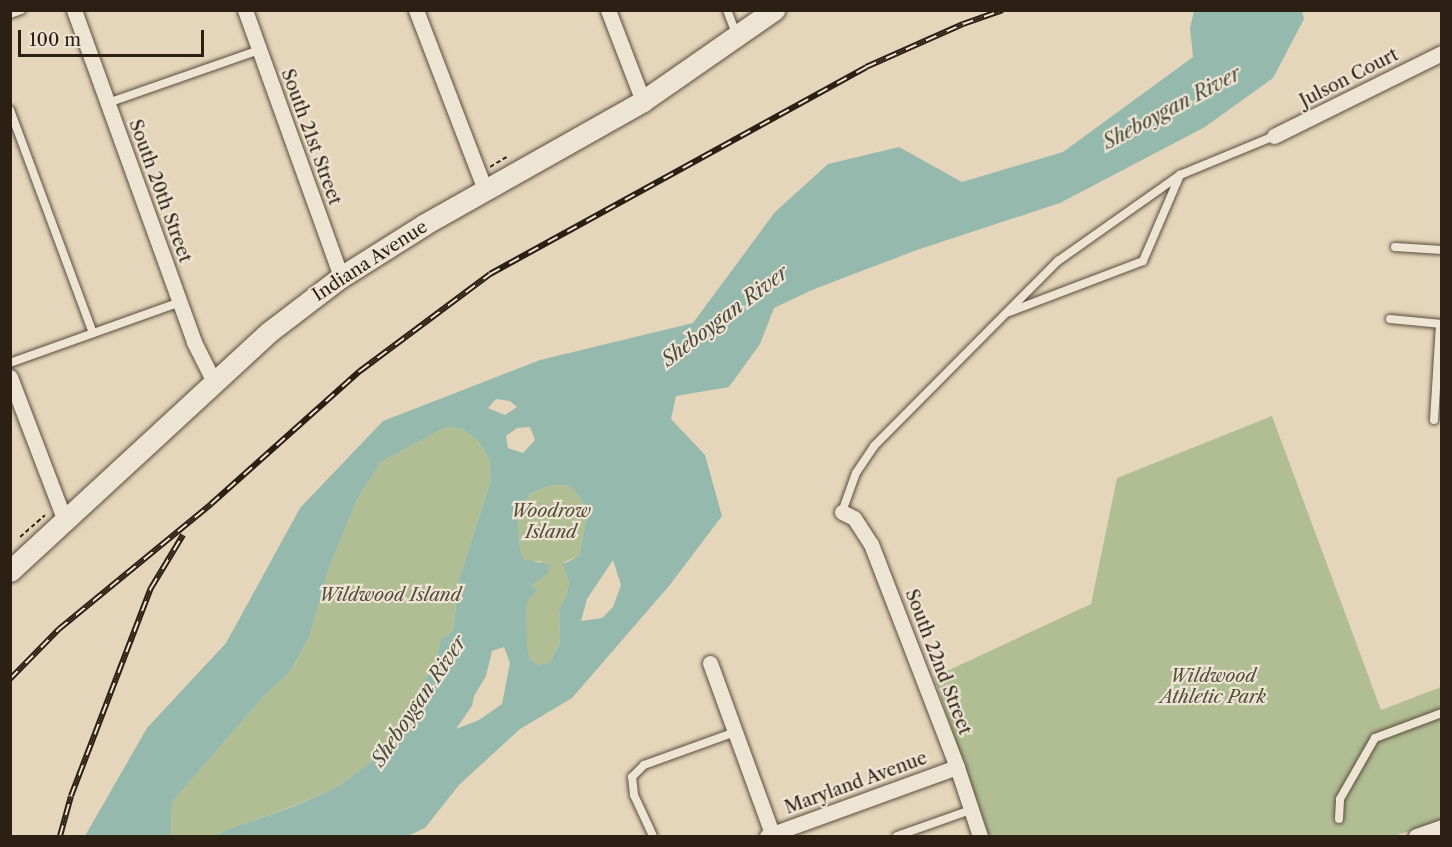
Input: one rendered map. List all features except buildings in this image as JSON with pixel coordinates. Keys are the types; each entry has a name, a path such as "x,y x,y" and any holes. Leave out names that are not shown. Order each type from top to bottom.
{"main road":[{"name":"Indiana Avenue","path":"10,571 269,332 340,277 482,182 643,101 774,10"}],"street":[{"name":"South 20th Street","path":"74,10 194,342 214,382"},
{"name":"South 21st Street","path":"245,10 340,277"},
{"path":"416,10 482,182"},
{"path":"608,10 643,101"},
{"name":"Julson Court","path":"1274,136 1442,52"},
{"path":"10,377 16,410 65,521"},
{"name":"South 22nd Street","path":"842,512 854,518 871,544 957,767 980,837"},
{"path":"710,663 771,836"},
{"name":"Maryland Avenue","path":"771,836 957,767"},
{"path":"1416,837 1442,827"}],"lane":[{"path":"10,14 21,10"},
{"path":"727,10 737,36"},
{"path":"108,103 259,50"},
{"path":"10,110 93,333"},
{"path":"842,512 856,473 874,446 1058,261 1180,175 1274,136"},
{"path":"1005,314 1143,261 1180,175"},
{"path":"1395,247 1442,250"},
{"path":"10,363 180,302"},
{"path":"1390,319 1441,324 1434,420"},
{"path":"1339,819 1340,799 1375,738 1442,713"},
{"path":"653,837 634,795 632,777 644,765 735,732"},
{"path":"897,837 971,810"}],"path":[{"path":"482,182 517,151"}],"green space":[{"name":"Wildwood Athletic Park","path":"1272,416 1381,710 1441,687 1441,820 1395,836 989,836 934,677 1091,604 1117,478"},
{"name":"Wildwood Island","path":"446,427 462,429 477,440 489,458 491,479 458,583 453,631 441,639 435,660 400,727 379,756 337,787 215,836 171,836 172,802 264,696 289,673 309,638 329,568 357,500 381,462"},
{"name":"Woodrow Island","path":"548,486 570,486 580,497 587,512 586,521 579,556 564,562 569,581 567,594 559,608 560,641 550,662 538,665 531,660 528,653 525,611 528,601 538,589 533,589 532,585 541,561 530,562 524,559 520,549 518,516 530,494"}],"water":[{"name":"Sheboygan River","path":"1194,11 1302,11 1304,19 1273,78 1205,127 1060,203 914,251 812,290 774,308 760,344 729,387 676,396 671,419 705,455 722,516 669,586 572,698 520,729 459,785 425,828 408,836 215,836 295,806 337,787 379,756 400,727 435,660 441,639 453,631 458,583 491,479 489,458 477,440 462,429 446,427 381,462 357,500 329,568 309,638 289,673 264,696 172,802 171,836 85,836 147,728 226,643 300,508 383,421 540,360 693,323 775,212 828,164 899,147 962,182 1063,152 1193,57 1190,28","holes":["496,399 510,401 517,407 505,415 488,408","530,427 535,440 523,453 508,448 506,436 517,428","548,486 570,486 580,497 587,512 579,556 563,564 569,581 567,594 559,608 560,642 550,662 538,665 531,660 528,653 526,611 528,601 538,589 533,588 532,585 548,573 550,565 524,559 520,549 518,516 530,494","613,560 621,585 613,607 602,618 581,621 587,599","504,647 510,663 502,704 479,720 456,729 472,706 474,696 486,676 492,651"]}],"railway":[{"path":"10,679 59,629 211,504 360,371 490,274 866,67 963,24 1003,10"},
{"path":"60,836 71,796 151,588 183,535"}]}
